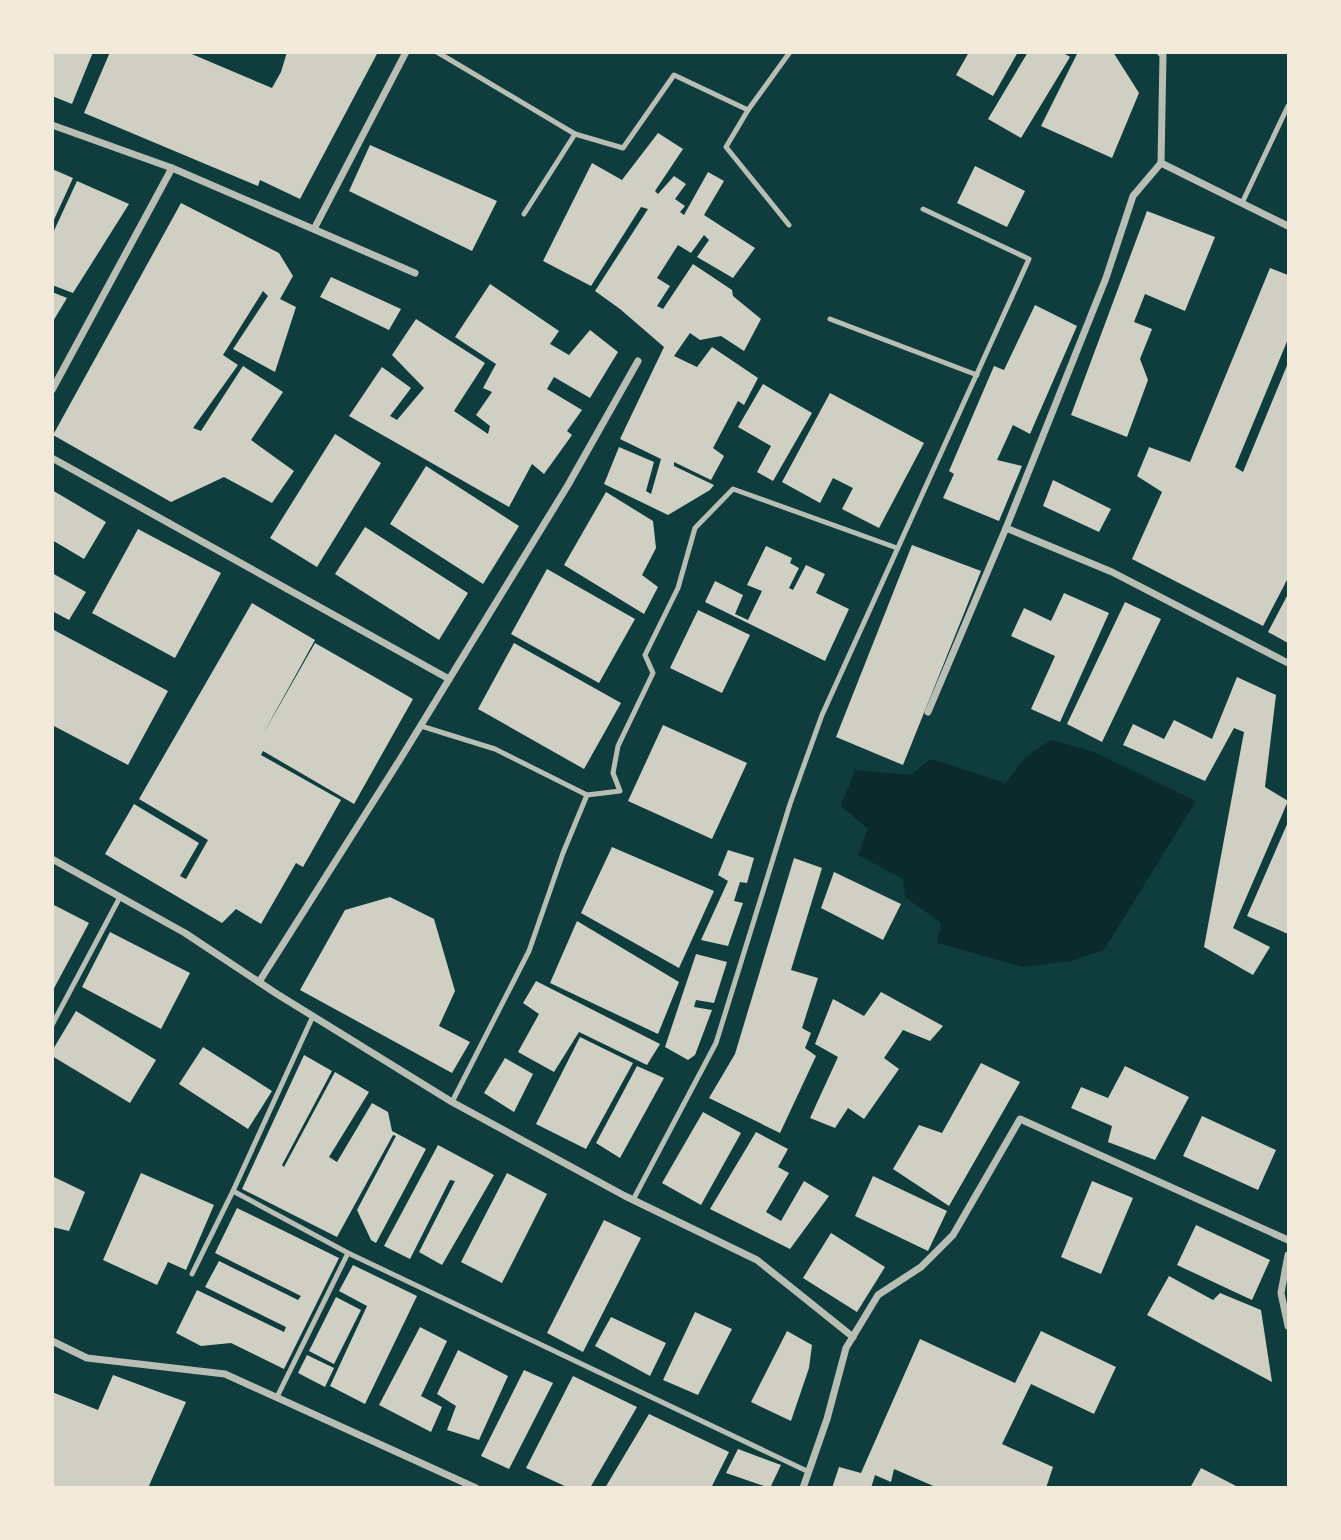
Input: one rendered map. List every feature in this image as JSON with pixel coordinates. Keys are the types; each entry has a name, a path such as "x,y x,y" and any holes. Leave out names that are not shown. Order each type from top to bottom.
{"street":[{"path":"314,229 406,52"},
{"path":"928,712 1106,278 1133,196 1161,163 1163,55 1160,52"},
{"path":"52,125 172,168 415,273"},
{"path":"1161,163 1289,226"},
{"path":"52,390 172,168"},
{"path":"259,982 421,726 568,485 638,361"},
{"path":"52,458 449,679"},
{"path":"1006,527 1112,572 1289,663"},
{"path":"52,859 185,933 452,1102 633,1200 757,1260 853,1337"},
{"path":"803,1488 827,1419 846,1348 878,1295 921,1267 954,1235 1020,1119 1289,1240"},
{"path":"1289,1255 1281,1293 1289,1326"},
{"path":"52,1340 87,1358 225,1374 476,1488"}],"lane":[{"path":"437,52 575,134 624,148 674,75 748,110"},
{"path":"789,225 726,147 748,110 790,52"},
{"path":"1242,203 1289,106"},
{"path":"524,214 575,134"},
{"path":"633,1200 716,1043 790,804 821,715 1029,259 923,209"},
{"path":"830,319 977,375"},
{"path":"421,726 495,749 587,795 620,791 613,773 618,746 653,673 645,655 678,589 695,528 733,489 897,548"},
{"path":"452,1102 529,951 563,853 587,795"},
{"path":"52,1025 120,897"},
{"path":"192,1274 313,1016"},
{"path":"233,1191 348,1253 808,1472"},
{"path":"277,1397 348,1253"}],"water":[{"path":"1051,740 1094,752 1196,801 1104,950 1071,961 1024,967 937,943 941,923 905,897 903,879 858,855 868,829 841,806 855,770 910,775 931,759 1005,783 1027,756"}],"building":[{"path":"52,52 93,52 72,104 52,96"},
{"path":"110,52 187,52 272,88 281,72 287,52 378,52 300,199 260,180 258,186 84,113"},
{"path":"969,52 1018,52 993,96 956,75"},
{"path":"1028,52 1062,52 1070,57 1021,138 988,119"},
{"path":"1078,52 1113,52 1139,93 1112,158 1041,126"},
{"path":"658,133 683,149 655,191 658,194 674,176 686,184 675,199 685,206 680,212 684,215 708,172 724,181 704,215 755,248 733,278 697,257 709,240 704,235 691,253 678,245 657,278 670,286 657,306 663,309 693,264 732,290 733,296 761,319 744,351 721,336 700,340 690,333 674,356 697,367 712,347 758,378 744,405 738,401 713,448 724,456 711,480 674,462 674,466 714,485 668,515 604,484 619,447 654,462 646,491 651,494 661,459 620,439 664,347 595,291 648,209 641,207 591,286 543,261 592,163 622,180"},
{"path":"370,145 497,201 472,251 349,191"},
{"path":"975,166 1025,191 1007,227 957,203"},
{"path":"52,169 73,178 52,224"},
{"path":"77,181 129,204 73,293 52,285 52,235"},
{"path":"181,203 279,253 293,276 280,299 296,307 275,372 233,349 268,296 263,291 223,355 238,365 193,428 201,431 243,366 283,392 251,440 294,471 272,503 224,477 171,502 53,435"},
{"path":"1147,211 1215,237 1185,311 1145,294 1134,322 1152,329 1140,359 1148,380 1127,437 1071,415"},
{"path":"1270,268 1288,275 1288,339 1235,467 1243,472 1288,363 1288,578 1263,626 1132,559 1162,492 1137,476 1149,447 1190,462"},
{"path":"331,277 401,309 389,330 320,297"},
{"path":"490,284 559,331 550,344 569,355 590,330 618,352 590,398 554,377 547,389 582,410 567,431 572,435 544,474 532,464 509,507 349,416 382,367 411,388 390,416 397,420 424,388 392,355 416,319 485,363 454,411 488,434 490,426 476,415 492,392 483,388 496,364 455,337"},
{"path":"52,292 67,298 52,323"},
{"path":"1035,305 1077,326 1030,434 1013,425 997,460 1022,466 999,521 943,498 954,474 949,471 994,366 1004,370"},
{"path":"763,384 812,413 773,481 757,472 771,446 738,427"},
{"path":"830,393 924,443 879,528 842,509 853,488 833,478 820,503 782,482"},
{"path":"335,434 381,463 317,567 270,538"},
{"path":"426,466 519,526 483,584 390,524"},
{"path":"1053,480 1111,509 1099,532 1043,506"},
{"path":"52,490 106,522 84,559 52,540"},
{"path":"606,492 653,521 656,548 642,575 658,587 644,614 564,565"},
{"path":"365,527 468,593 439,640 335,574"},
{"path":"138,529 221,573 175,658 92,613"},
{"path":"912,545 981,571 903,765 836,737"},
{"path":"766,546 792,558 790,563 799,568 789,588 793,590 806,565 825,574 816,593 849,609 825,661 705,602 715,581 743,595 735,614 748,620 762,591 747,585"},
{"path":"547,569 635,619 599,683 511,634"},
{"path":"52,573 86,592 69,620 52,611"},
{"path":"1064,593 1109,613 1060,722 1031,709 1055,656 1011,636 1024,608 1051,621"},
{"path":"1288,594 1288,643 1268,632"},
{"path":"1125,602 1161,619 1102,742 1067,724"},
{"path":"252,603 315,640 262,736 315,643 413,699 354,804 263,751 261,755 341,800 303,867 296,863 261,924 236,909 222,923 105,854 134,804 199,843 180,876 186,879 208,840 139,799"},
{"path":"698,610 750,635 722,693 670,668"},
{"path":"52,629 168,691 128,765 52,725"},
{"path":"514,643 621,703 584,769 478,709"},
{"path":"1237,677 1276,695 1265,787 1288,801 1233,928 1270,947 1253,975 1204,947 1244,732 1234,728 1205,781 1123,745 1133,724 1164,739 1174,720 1212,739"},
{"path":"663,725 747,763 712,839 628,801"},
{"path":"1288,822 1288,934 1247,916"},
{"path":"612,847 714,891 679,968 581,913"},
{"path":"728,850 754,858 747,883 740,882 734,901 743,903 728,946 701,940 728,881 718,875"},
{"path":"794,858 822,868 791,970 818,978 802,1028 811,1033 805,1048 816,1056 780,1133 709,1098 735,1054"},
{"path":"834,872 901,904 883,940 821,908"},
{"path":"390,897 434,919 455,991 439,1026 470,1042 452,1073 300,990 345,910"},
{"path":"52,904 89,923 52,992"},
{"path":"577,921 679,982 658,1034 550,983"},
{"path":"110,932 190,973 161,1029 82,987"},
{"path":"696,954 727,962 714,1003 696,1000 694,1007 712,1010 695,1055 688,1060 665,1047"},
{"path":"536,981 660,1044 647,1065 579,1032 554,1072 518,1052 539,1014 523,1003"},
{"path":"881,992 943,1026 930,1041 903,1030 884,1058 899,1069 864,1119 848,1108 835,1128 810,1118 838,1057 815,1044 833,999 864,1016"},
{"path":"76,1011 156,1060 130,1103 52,1056 52,1051"},
{"path":"580,1037 633,1063 586,1149 536,1124"},
{"path":"203,1047 272,1091 248,1129 179,1084"},
{"path":"304,1055 332,1071 282,1165 284,1167 335,1072 369,1092 329,1157 337,1162 372,1103 388,1112 392,1131 426,1149 376,1243 371,1240 357,1210 396,1136 393,1135 337,1237 242,1189"},
{"path":"505,1058 533,1074 514,1112 484,1093"},
{"path":"981,1063 1020,1082 949,1206 893,1169 919,1125 942,1133"},
{"path":"637,1066 664,1078 620,1158 596,1143"},
{"path":"1125,1066 1189,1097 1155,1160 1108,1142 1112,1126 1071,1108 1081,1087 1108,1098"},
{"path":"703,1112 741,1133 701,1205 662,1183"},
{"path":"1202,1116 1276,1150 1258,1190 1183,1156"},
{"path":"756,1132 788,1149 778,1167 789,1173 766,1212 781,1221 804,1181 829,1196 790,1249 710,1209"},
{"path":"438,1145 494,1175 442,1265 419,1252 455,1181 450,1180 410,1259 384,1246"},
{"path":"141,1173 214,1205 186,1270 168,1262 157,1285 103,1260"},
{"path":"507,1173 547,1194 502,1283 461,1262"},
{"path":"52,1176 85,1192 69,1231 52,1227"},
{"path":"873,1176 947,1211 928,1251 855,1216"},
{"path":"1092,1181 1133,1198 1101,1274 1061,1257"},
{"path":"237,1208 339,1258 284,1369 231,1343 201,1346 176,1333 197,1290 284,1332 286,1327 205,1287 219,1261 298,1300 301,1296 215,1253"},
{"path":"604,1220 641,1238 583,1352 547,1333"},
{"path":"1196,1225 1270,1260 1252,1300 1177,1265"},
{"path":"831,1233 885,1267 857,1312 803,1278"},
{"path":"353,1265 417,1296 365,1404 330,1386 367,1306 339,1291"},
{"path":"1169,1276 1213,1300 1220,1293 1261,1310 1272,1382 1147,1315"},
{"path":"336,1297 361,1310 334,1364 309,1351"},
{"path":"695,1312 732,1329 698,1395 663,1380"},
{"path":"611,1317 666,1343 650,1376 595,1346"},
{"path":"420,1327 447,1341 421,1396 442,1407 431,1432 379,1405"},
{"path":"787,1331 812,1345 809,1368 791,1421 751,1402"},
{"path":"1041,1331 1116,1367 1094,1414 1031,1384 1002,1444 1053,1467 1046,1488 938,1488 894,1469 891,1482 875,1475 871,1488 832,1488 839,1467 861,1473 920,1339 1015,1383"},
{"path":"458,1350 508,1376 479,1440 447,1430 456,1406 437,1394"},
{"path":"307,1355 334,1368 325,1387 298,1373"},
{"path":"524,1370 553,1383 509,1469 481,1456"},
{"path":"113,1375 186,1402 148,1488 52,1488 52,1392 98,1410"},
{"path":"573,1376 637,1407 590,1488 569,1488 526,1468"},
{"path":"649,1414 729,1452 711,1488 605,1488"},
{"path":"738,1449 781,1465 770,1488 726,1473"},
{"path":"1201,1468 1240,1488 1190,1488"}]}
